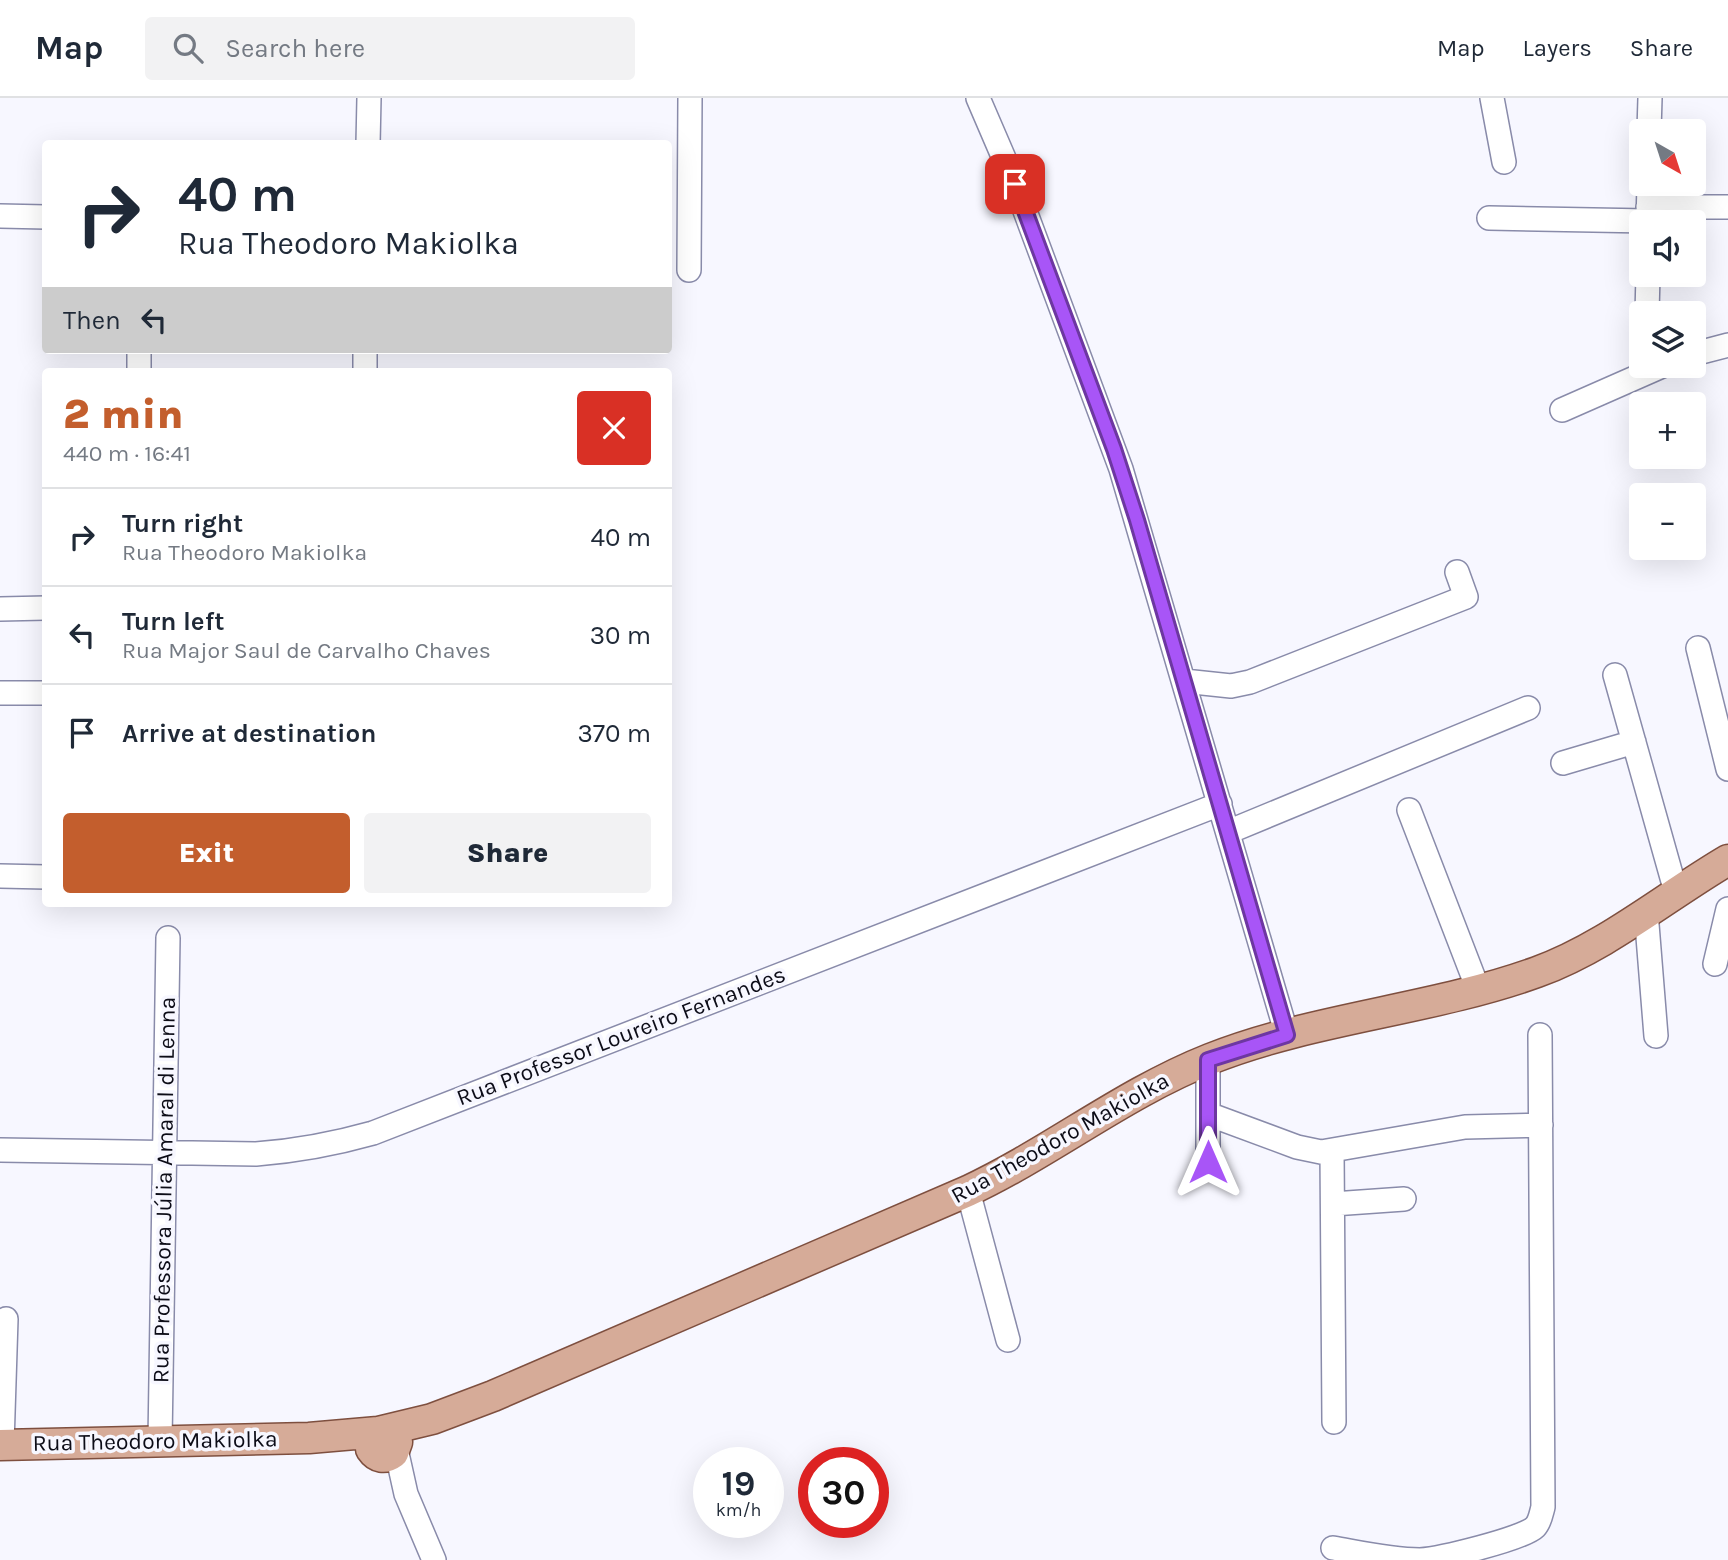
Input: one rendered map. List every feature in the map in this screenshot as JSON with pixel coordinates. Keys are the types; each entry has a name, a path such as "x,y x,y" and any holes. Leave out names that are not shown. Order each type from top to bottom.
{"main road":[{"name":"Rua Theodoro Makiolka","path":"1,1445 309,1438 385,1445 432,1419 494,1395 968,1191 1029,1160 1161,1082 1208,1060 1287,1035 1478,989 1558,963 1618,931 1728,860"}],"street":[{"path":"369,98 369,140"},
{"path":"689,270 690,98"},
{"path":"978,98 1015,184 1137,520 1287,1035"},
{"path":"1492,98 1504,162"},
{"path":"1649,119 1650,98"},
{"path":"1704,210 1728,207"},
{"path":"0,216 42,217"},
{"path":"1489,218 1629,217"},
{"path":"1706,351 1728,345"},
{"path":"1562,411 1631,378"},
{"path":"1184,681 1231,686 1250,682 1466,597 1457,572"},
{"path":"0,609 42,608"},
{"path":"1698,648 1728,769"},
{"path":"1615,675 1676,892"},
{"path":"0,693 42,693"},
{"path":"1228,832 1528,708"},
{"path":"1563,763 1634,742"},
{"name":"Rua Professor Loureiro Fernandes","path":"0,1150 256,1154 318,1147 373,1133 1220,804"},
{"path":"1409,810 1478,989"},
{"path":"0,876 42,877"},
{"path":"1714,964 1728,909"},
{"path":"1646,912 1656,1036"},
{"name":"Rua Professora Júlia Amaral di Lenna","path":"160,1441 168,938"},
{"path":"1333,1548 1420,1560 1527,1532 1535,1527 1541,1516 1540,1035"},
{"path":"1208,1060 1208,1162"},
{"path":"1208,1114 1297,1147 1321,1152 1465,1127 1541,1125"},
{"path":"1332,1151 1334,1422"},
{"path":"968,1191 1008,1340"},
{"path":"1333,1204 1404,1199"},
{"path":"1,1445 6,1319"},
{"path":"385,1445 433,1560"}],"route":[{"path":"1015,184 1114,449 1137,520 1287,1035 1208,1060 1208,1162"}]}
